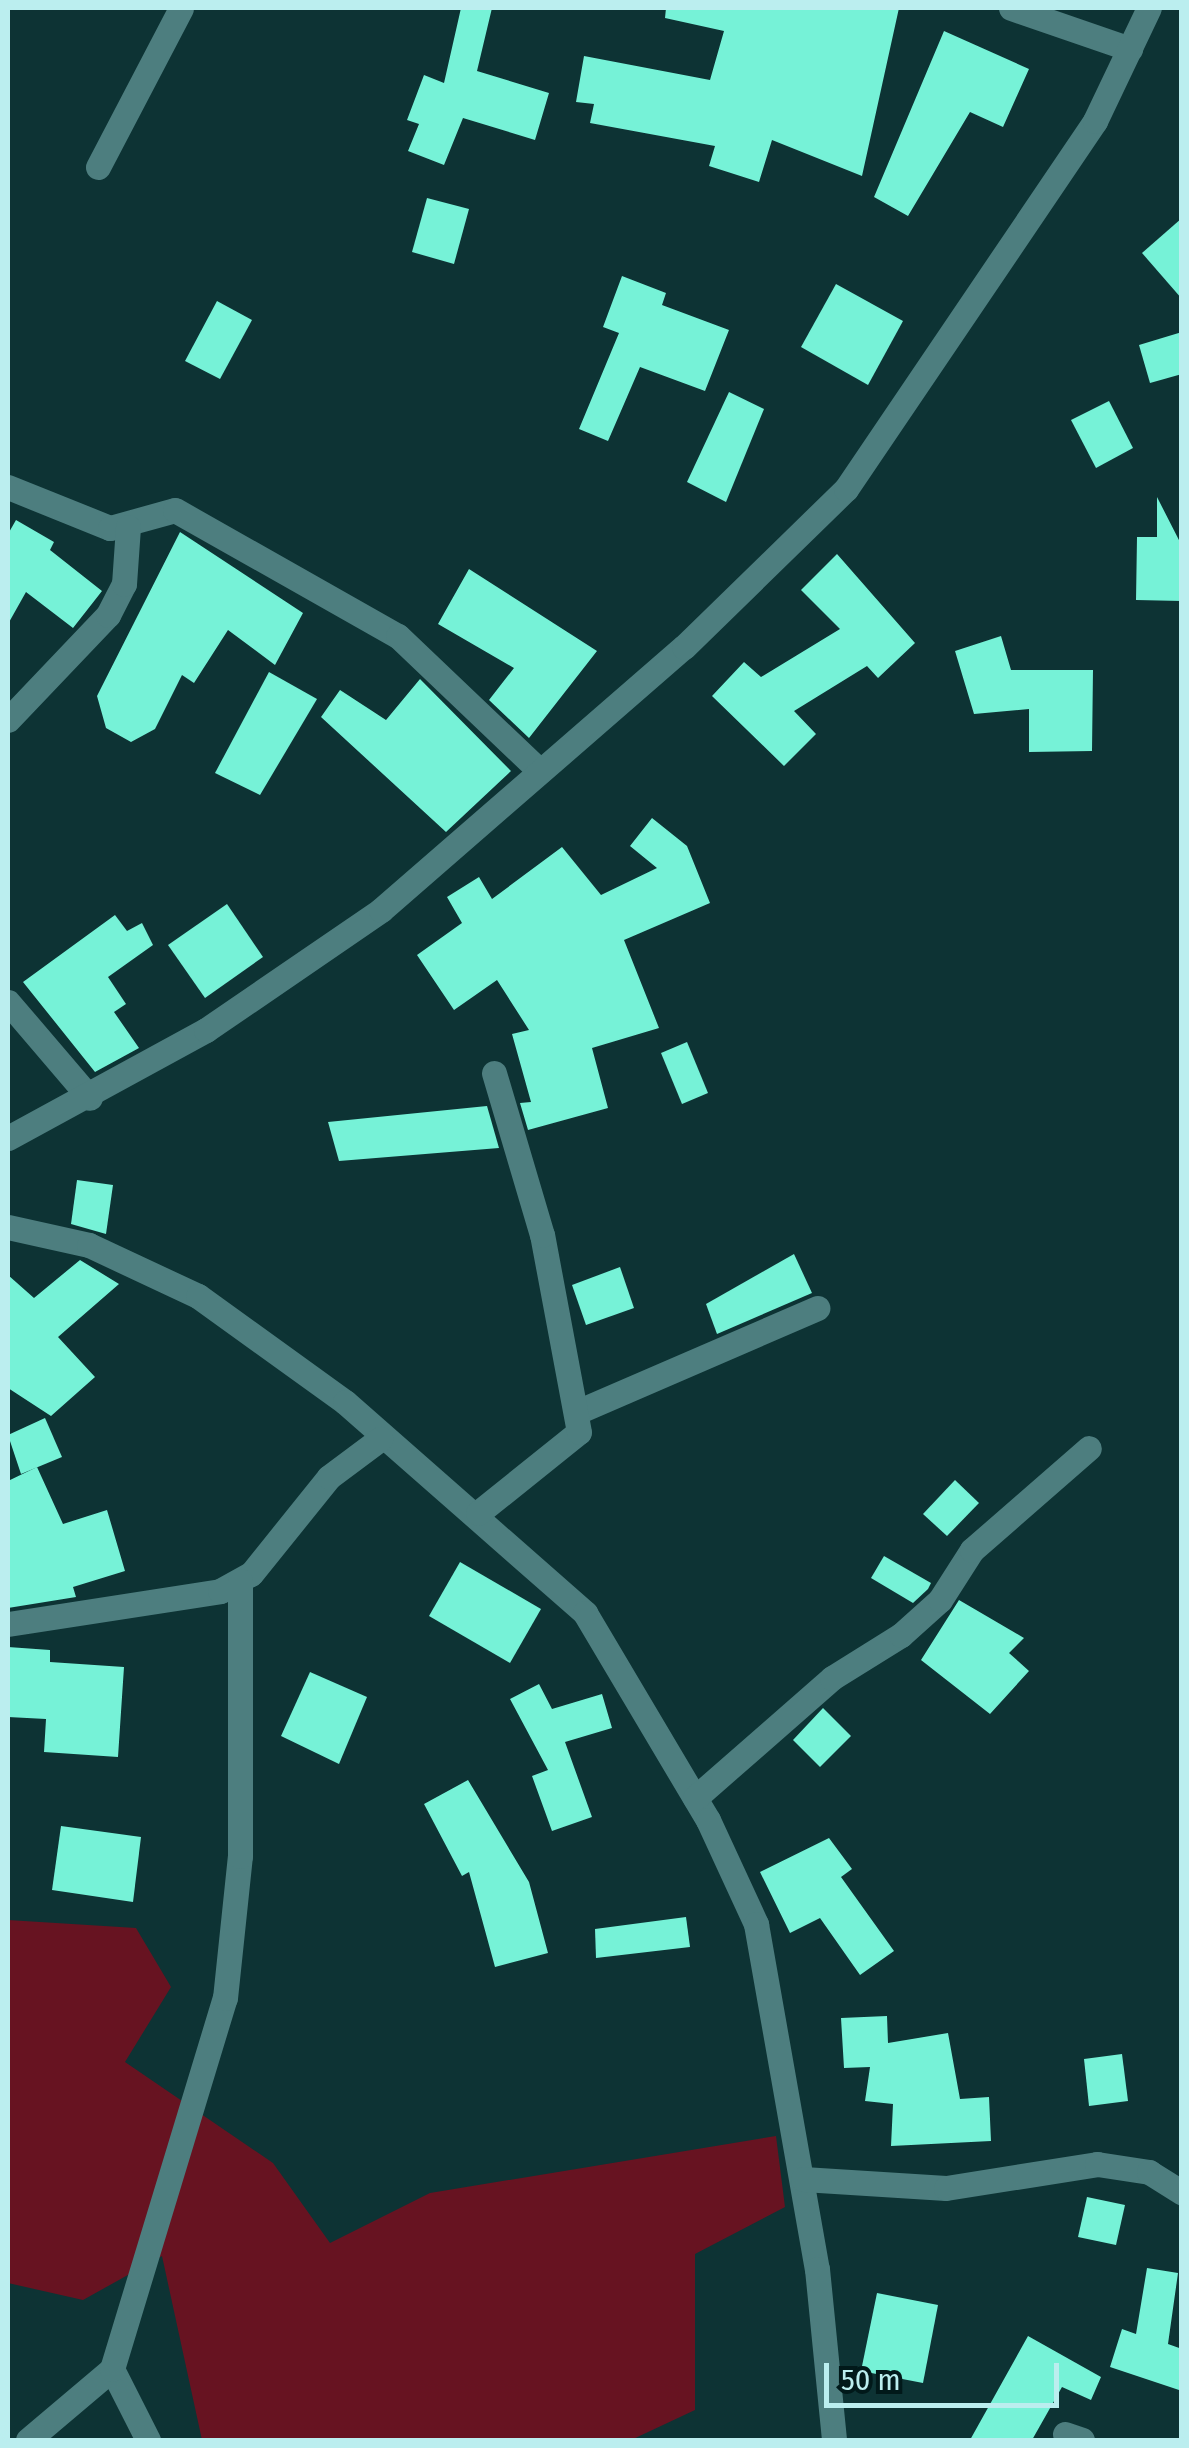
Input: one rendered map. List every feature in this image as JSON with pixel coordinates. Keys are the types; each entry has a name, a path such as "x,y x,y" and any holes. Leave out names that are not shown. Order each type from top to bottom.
{"street":[{"path":"98,167 181,8"},
{"path":"1011,8 1130,49"},
{"path":"8,1138 90,1098 382,910 540,771 846,489 1084,136 1149,8"},
{"path":"8,487 89,525 128,527 175,510 398,636 540,771"},
{"path":"8,720 108,615 124,584 128,527"},
{"path":"8,1002 90,1098"},
{"path":"478,1512 566,1449 579,1432 519,1140 494,1073"},
{"path":"8,1227 90,1245 198,1296 332,1392 380,1439 478,1512 585,1613 695,1798 756,1924 804,2179 834,2440"},
{"path":"577,1412 817,1308"},
{"path":"8,1624 134,1610 240,1581 330,1477 380,1439"},
{"path":"695,1798 832,1678 901,1635 1005,1517 1089,1448"},
{"path":"28,2440 112,2369 226,1998 240,1856 240,1581"},
{"path":"804,2179 946,2188 1098,2164 1150,2172 1182,2193"},
{"path":"112,2369 148,2440"}],"shaded area":[{"path":"8,1920 136,1928 171,1987 125,2062 273,2163 330,2243 430,2193 776,2136 785,2207 695,2254 695,2410 631,2440 202,2440 162,2256 83,2300 8,2283"}],"building":[{"path":"461,8 492,8 477,71 549,93 535,140 463,118 444,165 408,151 419,124 407,120 424,75 444,83"},
{"path":"666,8 899,8 862,176 772,140 759,182 709,166 715,146 590,123 594,104 576,102 584,56 710,80 724,31 665,18"},
{"path":"944,31 1029,69 1003,127 970,112 908,216 874,197"},
{"path":"427,198 469,209 454,264 412,252"},
{"path":"1182,218 1182,299 1142,253"},
{"path":"622,276 666,293 662,305 729,330 705,391 640,367 608,441 579,429 619,333 603,327"},
{"path":"836,284 903,321 868,385 801,347"},
{"path":"217,301 252,320 220,379 185,361"},
{"path":"1182,332 1182,374 1150,383 1139,345"},
{"path":"729,392 764,409 726,502 687,482"},
{"path":"1109,401 1133,448 1096,468 1071,420"},
{"path":"1157,497 1182,546 1182,601 1136,600 1137,537 1157,537"},
{"path":"16,520 54,542 50,550 102,591 73,628 26,592 8,624 8,534"},
{"path":"180,532 303,613 275,665 228,630 194,683 182,675 155,729 131,742 106,728 97,696"},
{"path":"837,554 915,643 878,678 867,666 794,711 816,734 784,766 712,696 744,662 761,677 840,629 801,590"},
{"path":"469,569 597,651 529,738 489,700 514,668 438,624"},
{"path":"1001,636 1011,670 1093,670 1092,751 1029,752 1029,709 974,714 955,651"},
{"path":"269,672 317,699 260,795 215,773"},
{"path":"420,679 511,771 446,832 321,717 340,690 386,720"},
{"path":"652,818 687,846 710,903 624,940 659,1028 592,1048 608,1108 528,1130 520,1103 531,1102 512,1034 529,1030 497,980 454,1010 417,955 462,923 447,897 479,877 492,899 562,847 601,895 657,868 630,846"},
{"path":"227,904 263,957 205,998 168,945"},
{"path":"115,915 127,931 142,923 153,945 108,977 126,1004 114,1012 139,1048 95,1072 23,982"},
{"path":"687,1042 708,1093 682,1104 661,1053"},
{"path":"487,1106 499,1148 339,1161 328,1122"},
{"path":"77,1180 113,1185 106,1234 71,1224"},
{"path":"794,1254 812,1293 717,1334 706,1304"},
{"path":"80,1260 119,1284 58,1337 95,1377 51,1416 8,1388 8,1275 34,1298"},
{"path":"620,1267 634,1308 586,1325 572,1285"},
{"path":"45,1418 62,1457 21,1474 8,1435"},
{"path":"37,1467 63,1524 107,1510 125,1571 73,1587 76,1597 8,1608 8,1481"},
{"path":"955,1480 979,1503 947,1536 923,1514"},
{"path":"884,1556 931,1583 913,1603 871,1578"},
{"path":"460,1562 541,1609 510,1663 429,1616"},
{"path":"959,1600 1024,1638 1009,1653 1029,1671 990,1714 921,1660"},
{"path":"8,1647 50,1650 50,1662 124,1667 118,1757 44,1752 46,1719 8,1717"},
{"path":"310,1672 367,1697 339,1764 281,1736"},
{"path":"539,1684 552,1709 602,1694 612,1728 565,1742 592,1817 552,1831 532,1776 548,1770 510,1699"},
{"path":"823,1708 851,1736 820,1767 793,1740"},
{"path":"468,1780 529,1882 548,1953 495,1967 469,1872 462,1876 424,1804"},
{"path":"61,1826 141,1837 133,1902 52,1890"},
{"path":"829,1838 852,1869 841,1877 894,1951 860,1975 820,1918 790,1933 760,1872"},
{"path":"686,1917 690,1947 596,1958 595,1929"},
{"path":"887,2016 888,2043 948,2033 960,2099 989,2097 991,2141 891,2146 893,2104 865,2101 870,2067 844,2068 841,2018"},
{"path":"1122,2054 1128,2101 1089,2106 1084,2059"},
{"path":"1087,2197 1125,2205 1116,2245 1078,2237"},
{"path":"1147,2268 1178,2273 1168,2344 1182,2349 1182,2391 1110,2367 1122,2329 1136,2334"},
{"path":"877,2293 938,2305 923,2383 861,2371"},
{"path":"1028,2336 1101,2377 1091,2400 1062,2387 1032,2440 970,2440"}]}
